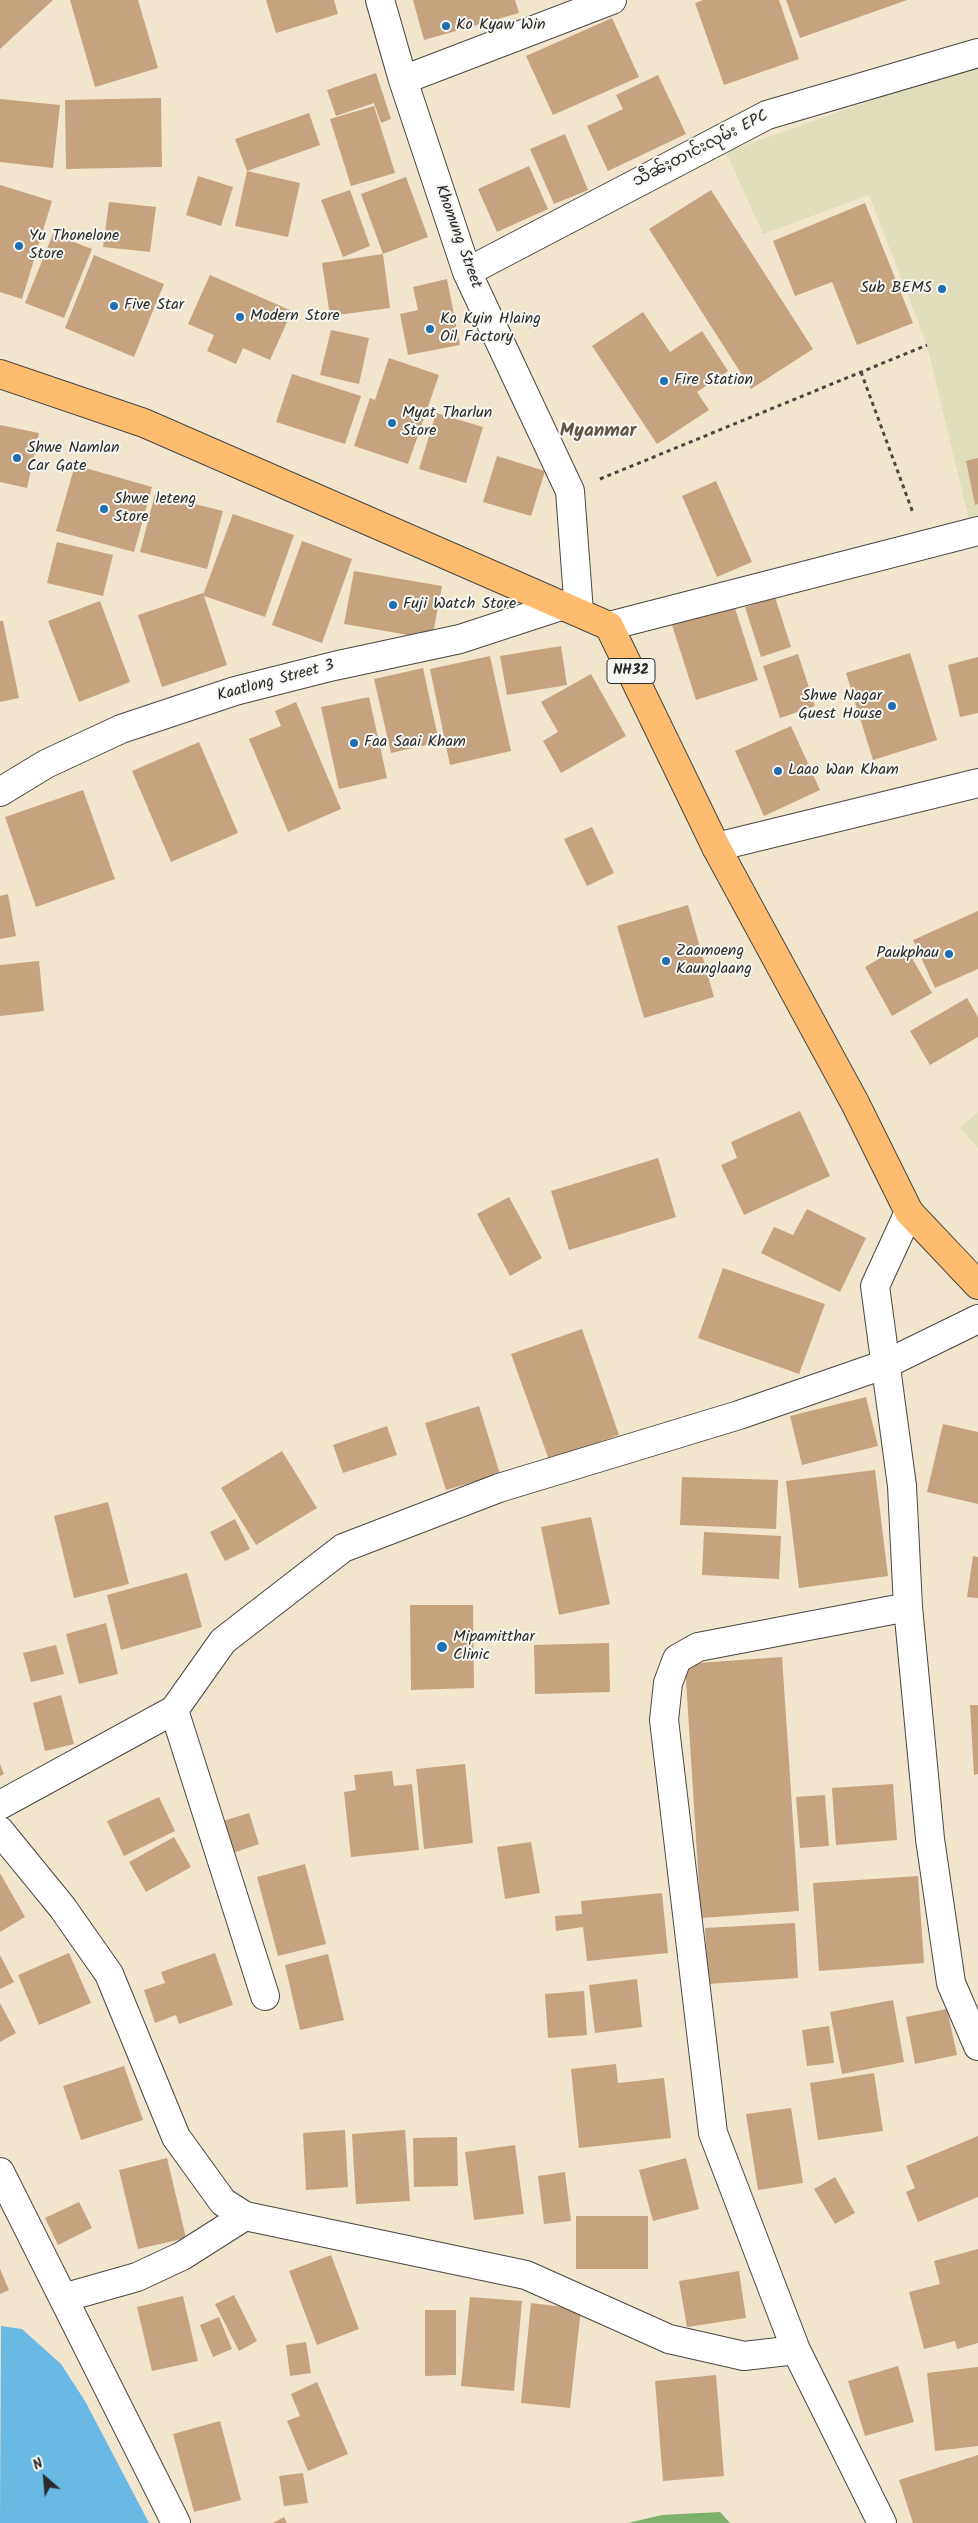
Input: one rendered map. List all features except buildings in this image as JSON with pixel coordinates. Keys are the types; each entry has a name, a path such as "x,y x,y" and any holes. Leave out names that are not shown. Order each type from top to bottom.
{"highway":[{"path":"0,374 144,422 572,608 609,626"},
{"name":"NH32","path":"609,626 716,847 855,1103 909,1212 978,1285"}],"street":[{"name":"Khomung Street","path":"380,0 403,80 466,272 570,491 572,608"},
{"path":"403,80 612,0"},
{"name":"သဵၼ်ႈတၢင်းလုမ်း EPC","path":"466,272 767,115 978,53"},
{"path":"609,626 978,531"},
{"name":"Kaatlong Street 3","path":"0,792 46,764 121,729 216,698 334,666 460,639 572,608"},
{"path":"716,847 978,784"},
{"path":"909,1212 875,1286 902,1486 908,1608 930,1839 951,1983 978,2046"},
{"path":"0,1805 174,1710 222,1641 343,1548 499,1488 739,1415 886,1364 978,1319"},
{"path":"882,2523 796,2350 713,2133 664,1720 668,1683 678,1659 698,1647 908,1608"},
{"path":"174,1710 264,1996"},
{"path":"0,1831 62,1907 109,1974 176,2137 223,2202 245,2216 526,2275 669,2339 744,2356 796,2350"},
{"path":"0,2172 176,2523"},
{"path":"63,2298 137,2277 182,2256 245,2216"}],"path":[{"path":"570,491 927,345"},
{"path":"861,372 925,544"}],"shaded area":[{"name":"Sub BEMS","path":"978,68 978,518 969,520 927,345 869,195 763,234 726,152 884,96"},
{"path":"978,1112 978,1148 960,1128"}],"green space":[{"path":"720,2512 730,2523 628,2523 662,2515"}],"water":[{"path":"1,2326 22,2329 61,2364 85,2401 149,2523 0,2523"}],"place":[{"name":"Ko Kyaw Win","path":"446,26"},
{"name":"Yu Thonelone Store","path":"19,246"},
{"name":"Sub BEMS","path":"942,289"},
{"name":"Five Star","path":"114,306"},
{"name":"Modern Store","path":"240,317"},
{"name":"Ko Kyin Hlaing Oil Factory","path":"430,329"},
{"name":"Fire Station","path":"664,381"},
{"name":"Myat Tharlun Store","path":"392,423"},
{"name":"Shwe Namlan Car Gate","path":"17,458"},
{"name":"Shwe leteng Store","path":"104,509"},
{"name":"Fuji Watch Store","path":"393,605"},
{"name":"Shwe Nagar Guest House","path":"892,706"},
{"name":"Faa Saai Kham","path":"354,743"},
{"name":"Laao Wan Kham","path":"778,771"},
{"name":"Paukphau","path":"949,954"},
{"name":"Zaomoeng Kaunglaang","path":"666,961"},
{"name":"Mipamitthar Clinic","path":"442,1647"}],"district":[{"name":"Myanmar","path":"598,433"}]}
